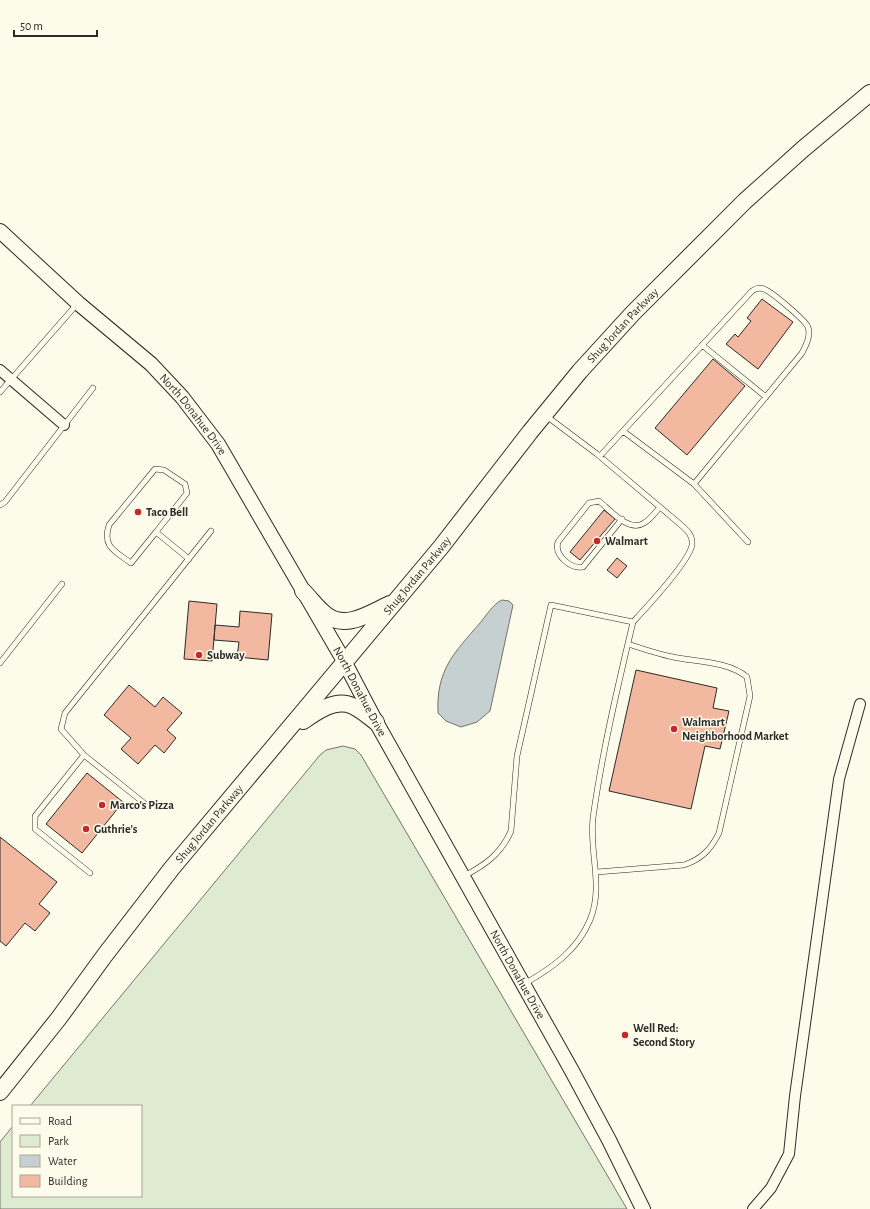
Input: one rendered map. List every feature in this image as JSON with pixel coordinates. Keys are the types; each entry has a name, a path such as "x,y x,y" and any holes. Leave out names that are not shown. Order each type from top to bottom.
{"main road":[{"name":"Shug Jordan Parkway","path":"0,1092 59,1018 172,868 441,547 544,415 627,318 688,256 756,191 870,93"},
{"path":"304,591 325,614 334,620 344,622 355,620 395,601"},
{"path":"287,732 317,711 332,705 346,704 376,722"}],"street":[{"name":"North Donahue Drive","path":"0,231 78,303 151,364 182,397 218,444 344,661 376,722 464,876 610,1140 643,1209"},
{"path":"0,370 64,425"},
{"path":"755,1208 771,1188 789,1154 795,1096 839,779 860,704"}],"lane":[{"path":"600,456 752,291 757,288 766,290 806,323 809,335 802,353 694,484"},
{"path":"0,392 78,303"},
{"path":"702,345 766,397"},
{"path":"0,505 5,502 93,388"},
{"path":"523,984 550,969 568,954 582,936 590,920 595,902 597,872 592,841 593,820 601,773 633,622 649,606 690,552 692,543 690,533 660,507 600,456 544,415"},
{"path":"623,431 694,484 748,542"},
{"path":"155,469 164,470 185,484 187,493 156,532 130,563 109,546 105,536 109,525 155,469"},
{"path":"622,520 583,567 574,566 558,554 556,547 558,542 589,503 598,501 627,523 640,526 646,523 660,507"},
{"path":"144,803 84,755 61,729 65,713 211,531"},
{"path":"156,532 189,558"},
{"path":"0,663 62,584"},
{"path":"464,876 485,865 506,843 511,831 517,756 551,605 633,622"},
{"path":"597,872 684,865 694,862 712,846 718,833 750,696 747,677 741,671 731,667 672,656 628,644"},
{"path":"84,755 35,816 35,828 90,873"}],"green space":[{"path":"343,746 355,749 361,755 627,1209 0,1209 0,1142 12,1127 12,1197 142,1197 142,1105 31,1105 320,755 326,750"}],"water":[{"path":"502,600 509,601 513,605 490,711 477,722 461,727 446,721 438,713 440,685 448,663 455,653 493,607"}],"building":[{"path":"762,299 793,322 758,369 726,344 735,334 738,337 751,321 747,318"},
{"path":"713,359 745,386 687,455 655,428"},
{"path":"604,510 615,519 580,560 570,552"},
{"path":"617,558 627,566 617,578 607,570"},
{"path":"189,601 217,604 212,661 184,659"},
{"path":"240,611 272,614 268,660 237,657 239,642 214,640 215,625 239,627"},
{"name":"Walmart Neighborhood Market","path":"636,670 717,688 713,708 729,711 720,749 705,746 691,809 609,791"},
{"path":"129,685 155,707 163,697 182,713 167,730 176,738 164,753 155,745 138,764 121,749 131,738 104,715"},
{"path":"87,773 123,802 82,853 46,824"},
{"path":"0,837 57,882 39,904 50,913 35,931 25,923 6,946 0,941"}],"place":[{"name":"Taco Bell","path":"138,512"},
{"name":"Walmart","path":"597,541"},
{"name":"Subway","path":"199,655"},
{"name":"Walmart Neighborhood Market","path":"674,729"},
{"name":"Marco's Pizza","path":"102,805"},
{"name":"Guthrie's","path":"86,829"},
{"name":"Well Red: Second Story","path":"625,1035"}]}
